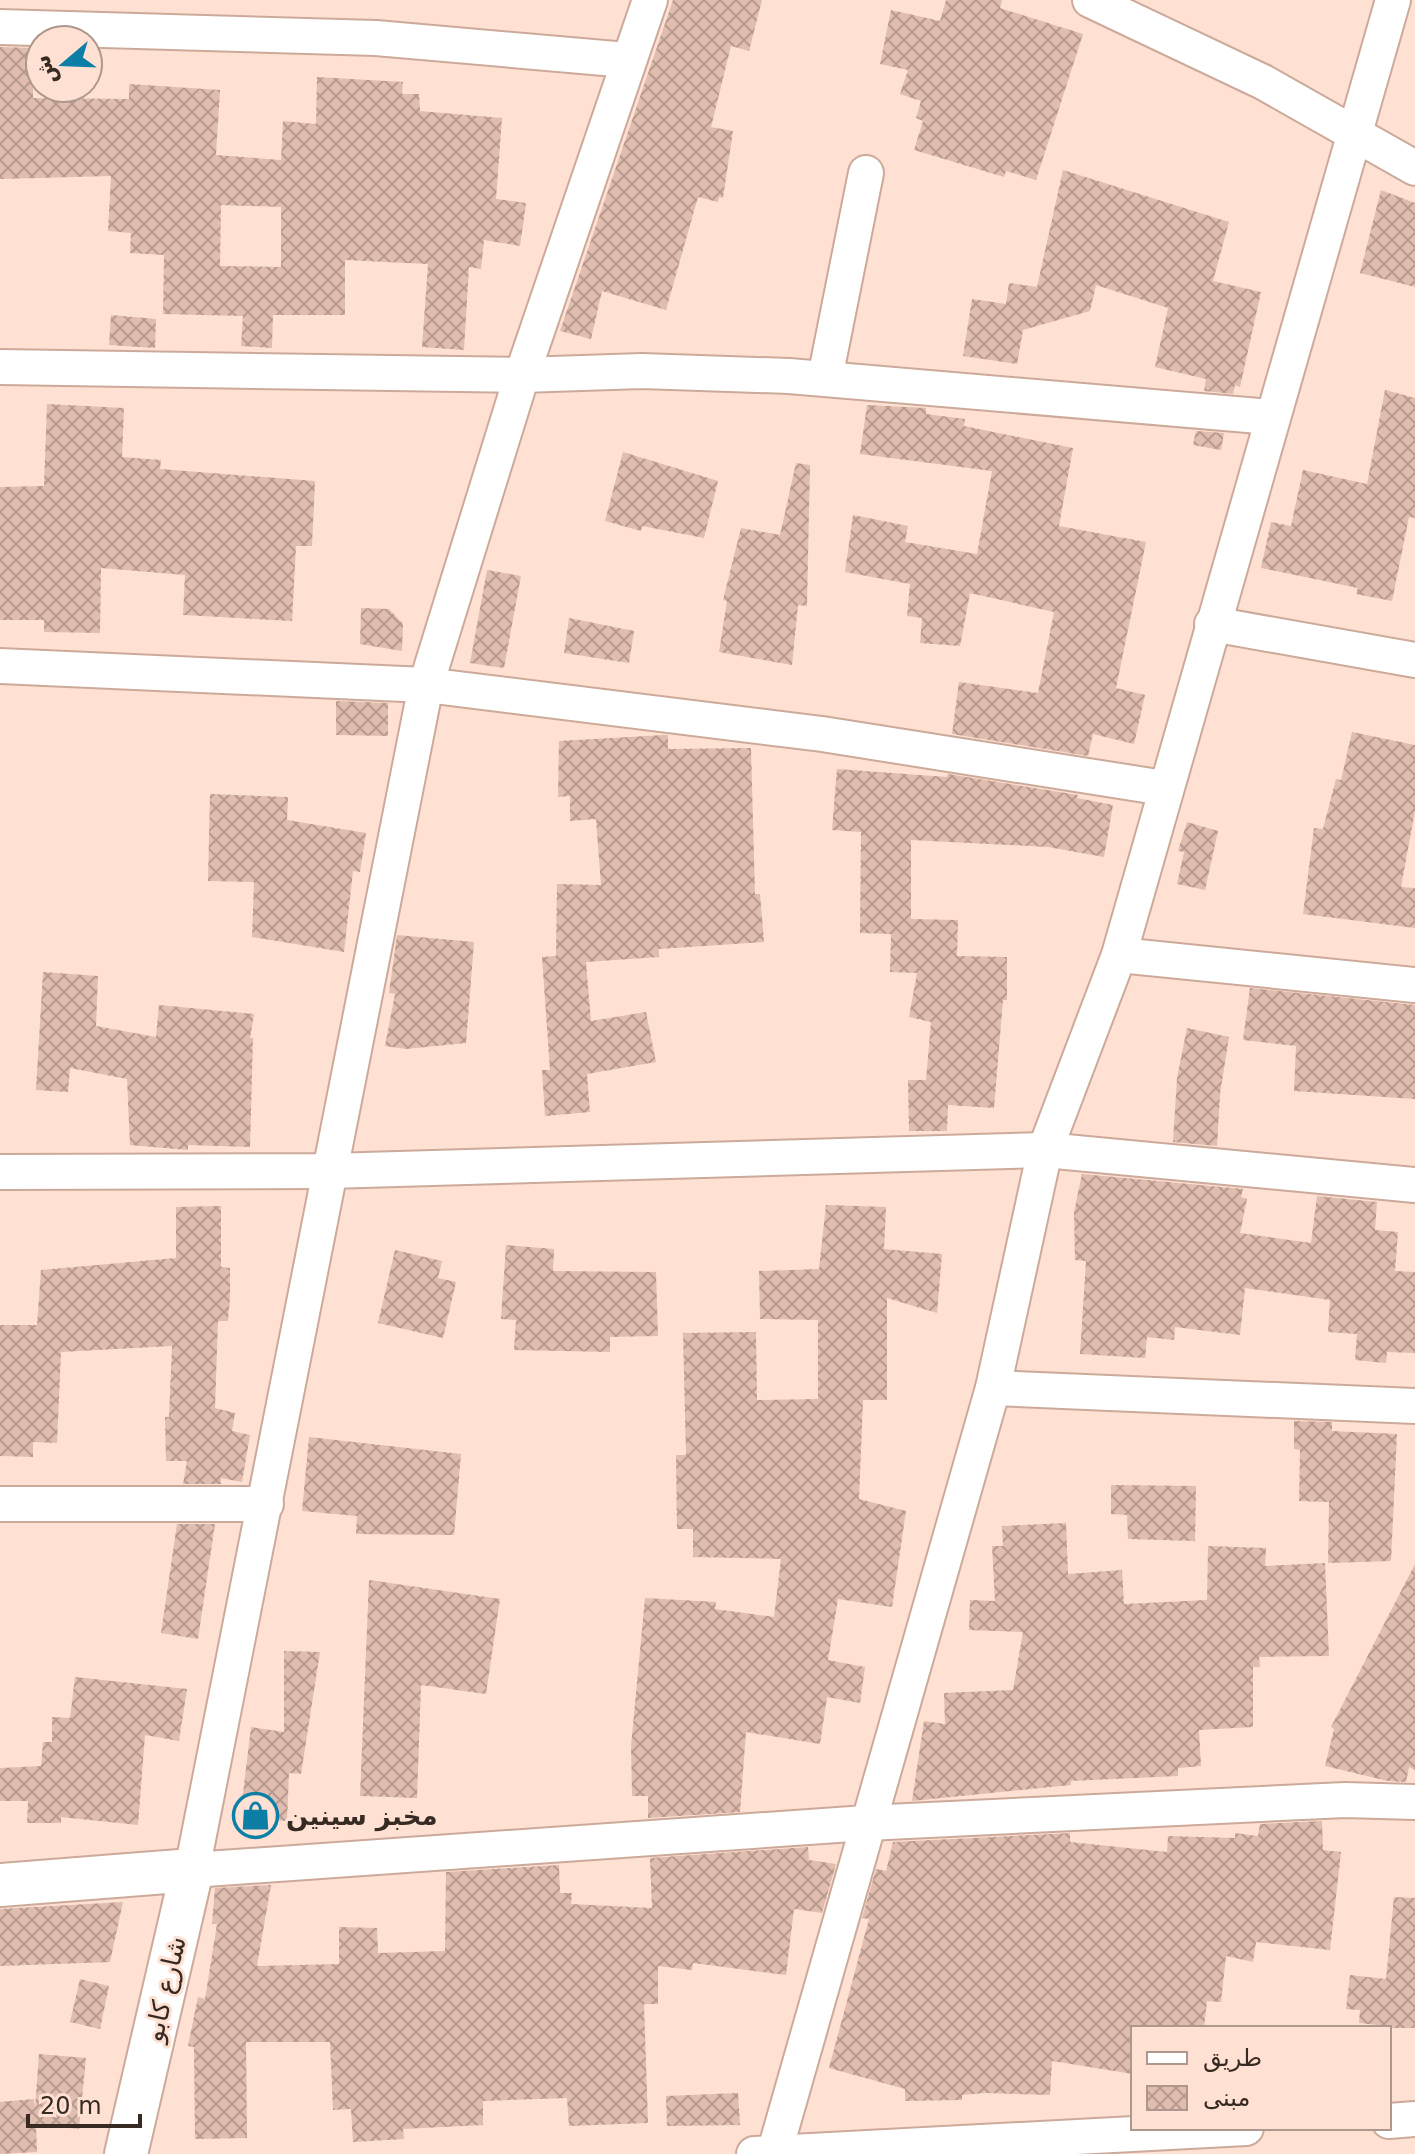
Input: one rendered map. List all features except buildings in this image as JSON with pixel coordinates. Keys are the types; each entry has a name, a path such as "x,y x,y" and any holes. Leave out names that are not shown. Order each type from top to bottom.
{"street":[{"path":"192,1870 426,685 522,375 650,0"},
{"path":"1090,0 1249,75 1415,168"},
{"path":"1208,2130 768,2153 993,1388 1045,1150 1119,955 1164,788 1393,0"},
{"path":"0,27 376,38 627,60"},
{"path":"825,378 866,173"},
{"path":"0,367 522,375 642,371 825,378 1271,417"},
{"path":"1212,624 1415,660"},
{"path":"0,666 426,685 822,734 1164,788"},
{"path":"1119,955 1415,985"},
{"path":"0,1172 329,1171 1045,1150 1415,1185"},
{"path":"993,1388 1415,1406"},
{"path":"0,1504 266,1504"},
{"path":"0,1885 866,1823 1345,1800 1415,1802"},
{"name":"شارع كابو","path":"126,2154 192,1870"},
{"path":"1391,2121 1415,2119"}],"place":[{"name":"مخبز سينين","path":"255,1816"}]}
